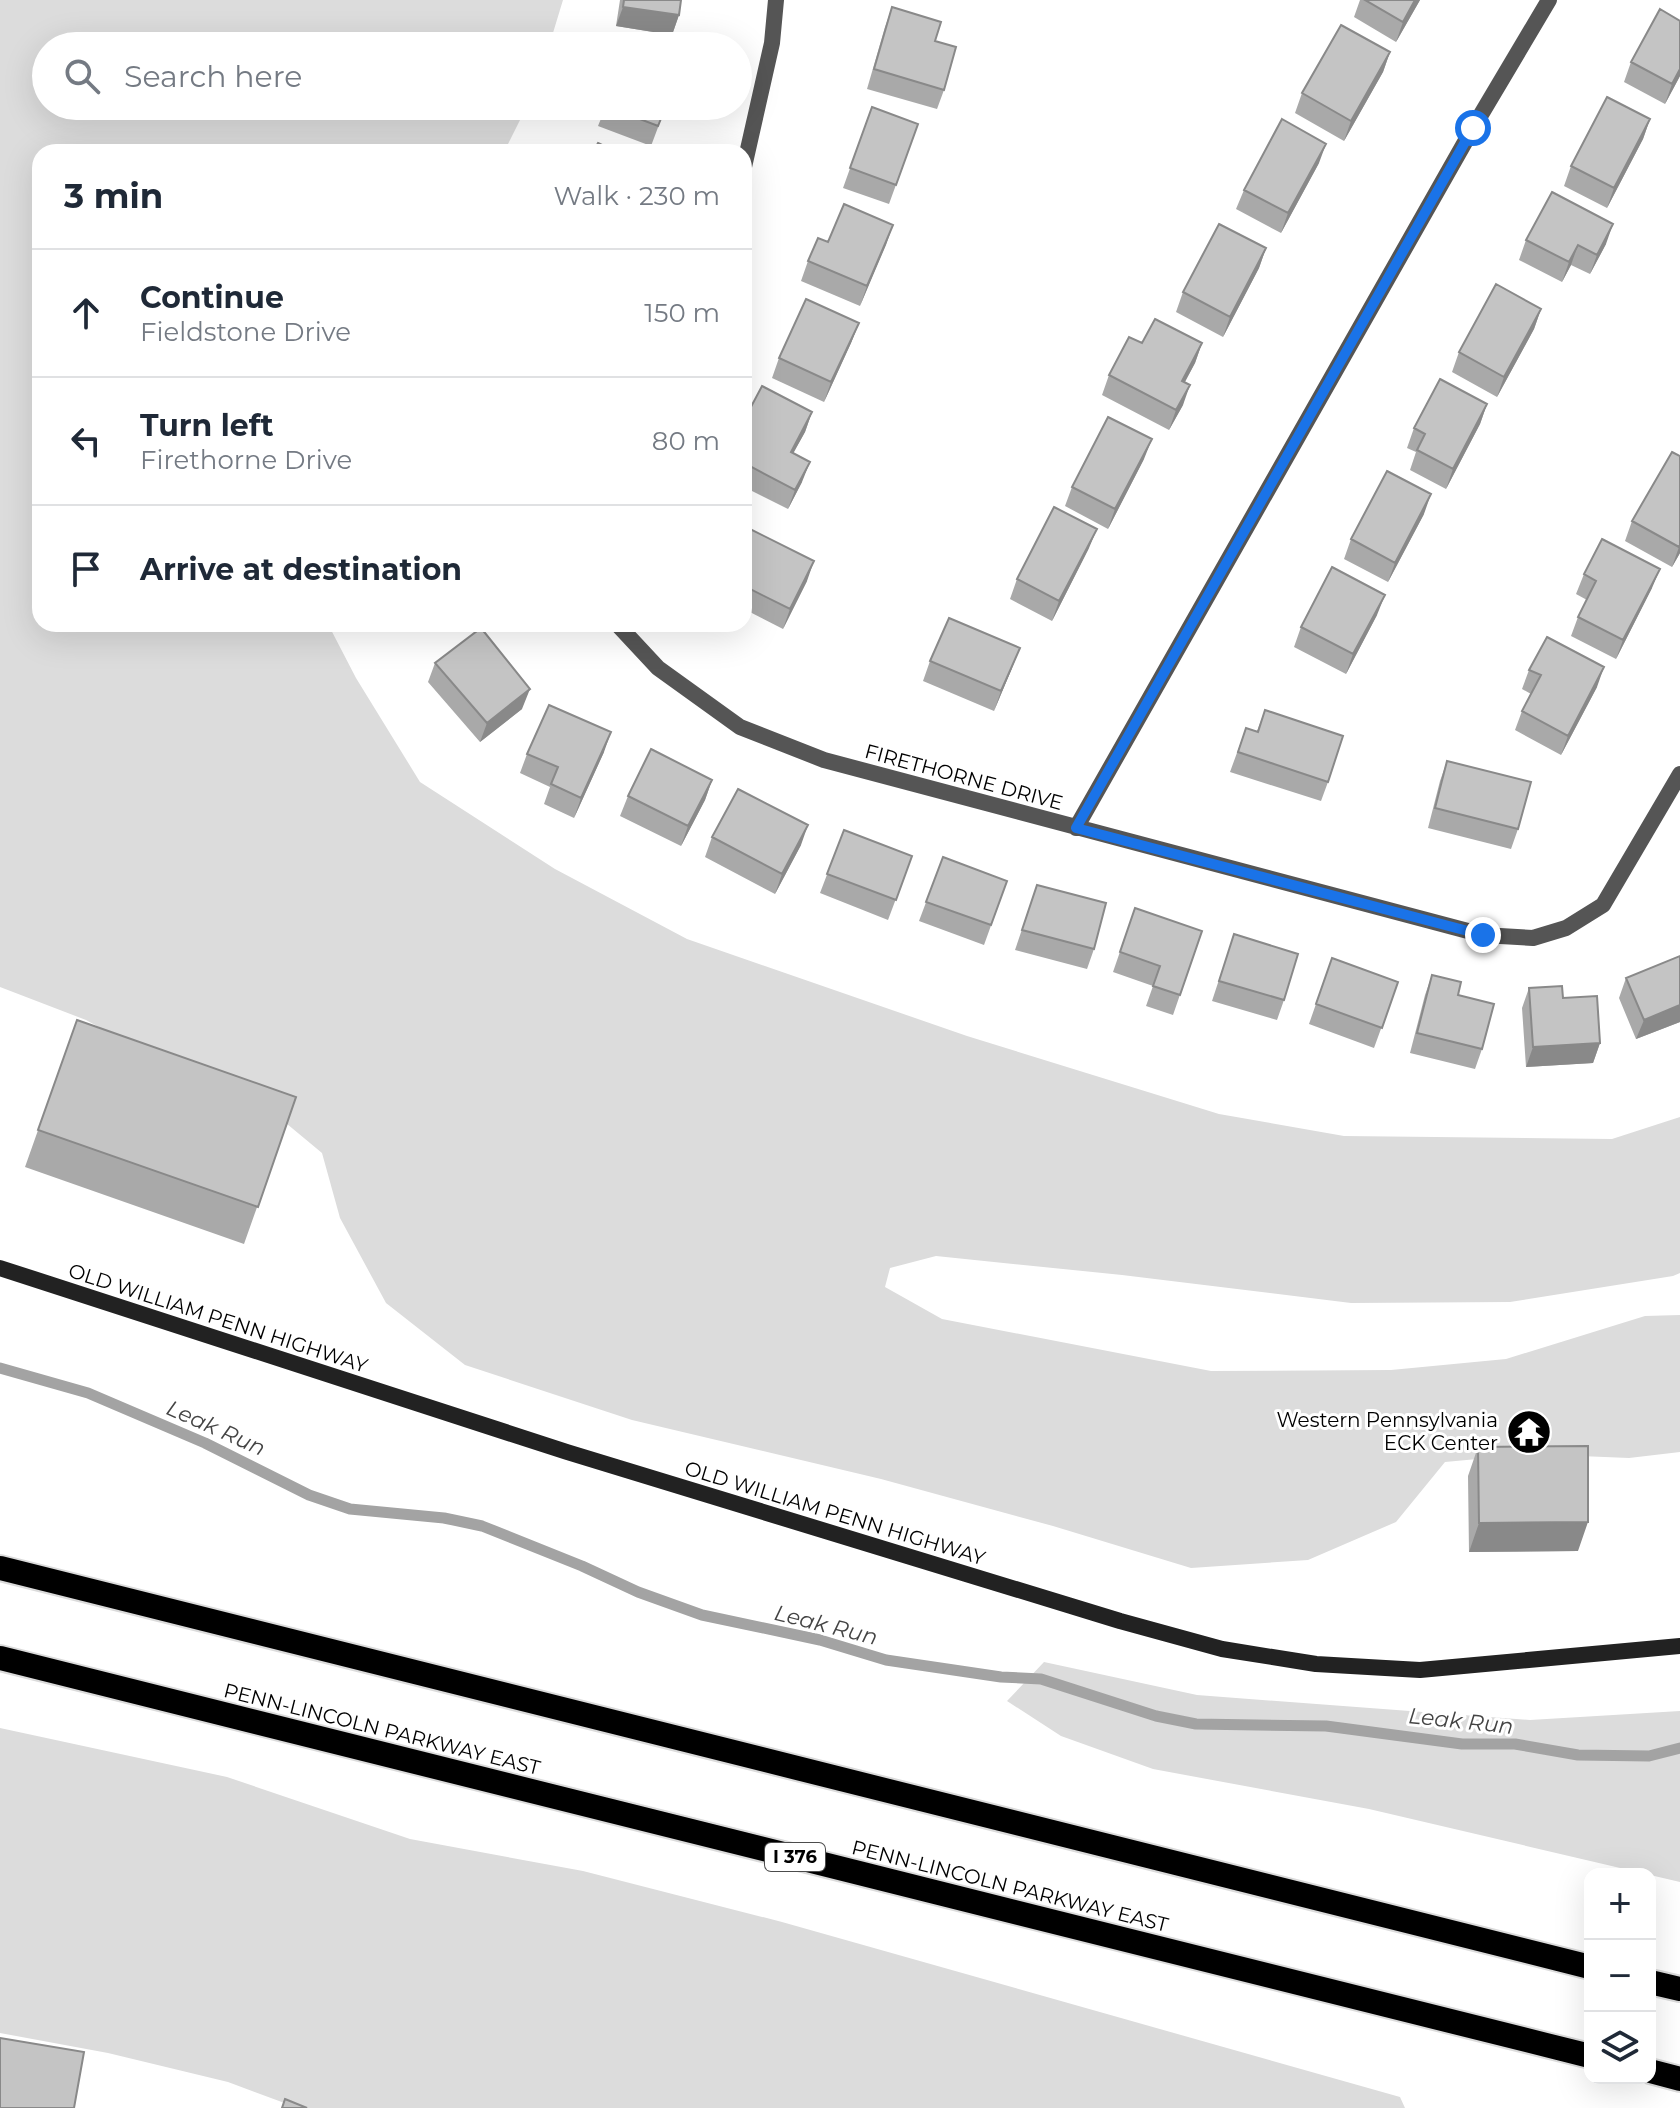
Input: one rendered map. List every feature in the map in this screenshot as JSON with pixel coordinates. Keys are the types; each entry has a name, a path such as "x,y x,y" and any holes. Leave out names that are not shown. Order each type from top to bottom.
{"highway":[{"path":"0,1568 1584,1965"},
{"name":"PENN-LINCOLN PARKWAY EAST","path":"0,1658 1584,2054"},
{"path":"1656,1983 1680,1989"},
{"path":"1656,2073 1680,2079"}],"main road":[{"name":"OLD WILLIAM PENN HIGHWAY","path":"0,1268 567,1452 1120,1621 1222,1649 1316,1664 1420,1670 1680,1646"}],"street":[{"path":"751,144 772,43 776,0"},
{"path":"1076,828 1465,142 1549,0"},
{"name":"FIRETHORNE DRIVE","path":"624,632 658,668 740,727 824,760 1483,935 1533,938 1566,928 1603,905 1680,774"}],"shaded area":[{"path":"0,0 563,0 553,32 32,32 32,120 520,120 508,144 32,144 32,632 332,632 356,678 420,782 555,869 687,939 967,1036 1219,1114 1344,1136 1612,1139 1680,1117 1680,1273 1673,1276 1510,1302 1351,1303 936,1256 890,1268 885,1287 942,1319 1211,1371 1391,1370 1506,1359 1645,1316 1680,1315 1680,1452 1629,1458 1531,1454 1445,1462 1396,1522 1308,1560 1191,1568 881,1479 632,1420 465,1365 386,1303 340,1218 322,1153 263,1104 175,1069 86,1020 0,987"},
{"path":"1044,1662 1197,1695 1530,1720 1680,1711 1680,1882 1656,1876 1656,1868 1620,1868 1369,1809 1153,1769 1061,1736 1007,1701"},
{"path":"0,1728 227,1777 410,1839 583,1871 782,1922 1400,2097 1405,2108 298,2108 228,2082 108,2053 0,2033"}],"building":[{"path":"624,0 681,0 679,15 623,7"},
{"path":"1365,0 1415,0 1403,22"},
{"path":"892,7 941,22 935,41 956,47 944,90 874,69"},
{"path":"1660,9 1680,21 1680,69 1672,84 1631,62"},
{"path":"1341,25 1390,52 1351,121 1302,93"},
{"path":"1607,97 1650,119 1614,188 1571,166"},
{"path":"872,107 918,124 896,185 850,168"},
{"path":"1282,119 1326,144 1288,213 1244,190"},
{"path":"642,120 660,120 658,126"},
{"path":"1552,192 1613,224 1597,255 1578,245 1569,262 1526,240"},
{"path":"844,204 893,225 867,286 808,261 818,238 828,242"},
{"path":"1219,224 1266,248 1230,317 1183,292"},
{"path":"1496,284 1541,309 1504,377 1459,352"},
{"path":"806,299 859,323 831,382 779,358"},
{"path":"1155,319 1202,343 1182,381 1190,385 1176,410 1109,375 1129,337 1142,343"},
{"path":"1440,379 1487,404 1453,469 1417,450 1425,434 1414,428"},
{"path":"762,386 812,412 791,452 810,462 795,490 752,467 752,405"},
{"path":"1108,417 1152,439 1115,509 1072,487"},
{"path":"1672,452 1680,456 1679,547 1632,521"},
{"path":"1387,471 1431,494 1395,563 1351,539"},
{"path":"1054,507 1097,529 1059,601 1017,579"},
{"path":"752,530 814,561 790,609 752,590"},
{"path":"1602,539 1660,569 1623,640 1578,617 1596,581 1584,574"},
{"path":"1332,567 1385,595 1353,654 1301,627"},
{"path":"949,618 1020,648 1001,691 930,661"},
{"path":"476,632 484,632 530,689 487,723 435,663"},
{"path":"1547,637 1604,667 1568,736 1522,711 1541,675 1529,670"},
{"path":"549,705 611,732 581,798 551,784 558,767 527,754"},
{"path":"1265,710 1343,736 1328,782 1238,752 1246,728 1258,732"},
{"path":"651,749 712,780 688,826 628,796"},
{"path":"1447,761 1531,782 1518,829 1435,808"},
{"path":"738,789 808,825 782,874 712,837"},
{"path":"844,830 912,856 896,900 827,874"},
{"path":"943,857 1007,881 991,925 926,902"},
{"path":"1037,885 1106,903 1094,949 1022,930"},
{"path":"1135,908 1202,931 1180,995 1153,986 1160,966 1120,952"},
{"path":"1234,934 1298,954 1284,1000 1219,981"},
{"path":"1680,956 1680,1005 1644,1020 1626,978"},
{"path":"1332,958 1398,982 1382,1028 1316,1004"},
{"path":"1432,975 1461,982 1458,995 1494,1004 1482,1049 1417,1033"},
{"path":"1562,986 1563,998 1597,996 1600,1043 1533,1047 1529,988"},
{"path":"77,1020 296,1097 258,1207 38,1130"},
{"path":"1588,1446 1588,1522 1479,1523 1478,1447"},
{"path":"0,2038 84,2052 74,2108 0,2108"},
{"path":"285,2099 307,2108 282,2108"}],"waterway":[{"name":"Leak Run","path":"0,1368 88,1393 205,1443 309,1495 350,1509 444,1518 482,1526 638,1592 702,1615 820,1640 886,1660 1001,1677 1041,1679 1156,1716 1196,1724 1326,1726 1462,1744 1515,1744 1578,1755 1649,1756 1680,1748"}],"place":[{"name":"Western Pennsylvania ECK Center","path":"1529,1432"}],"route":[{"path":"1473,128 1076,828 1483,935"}]}
